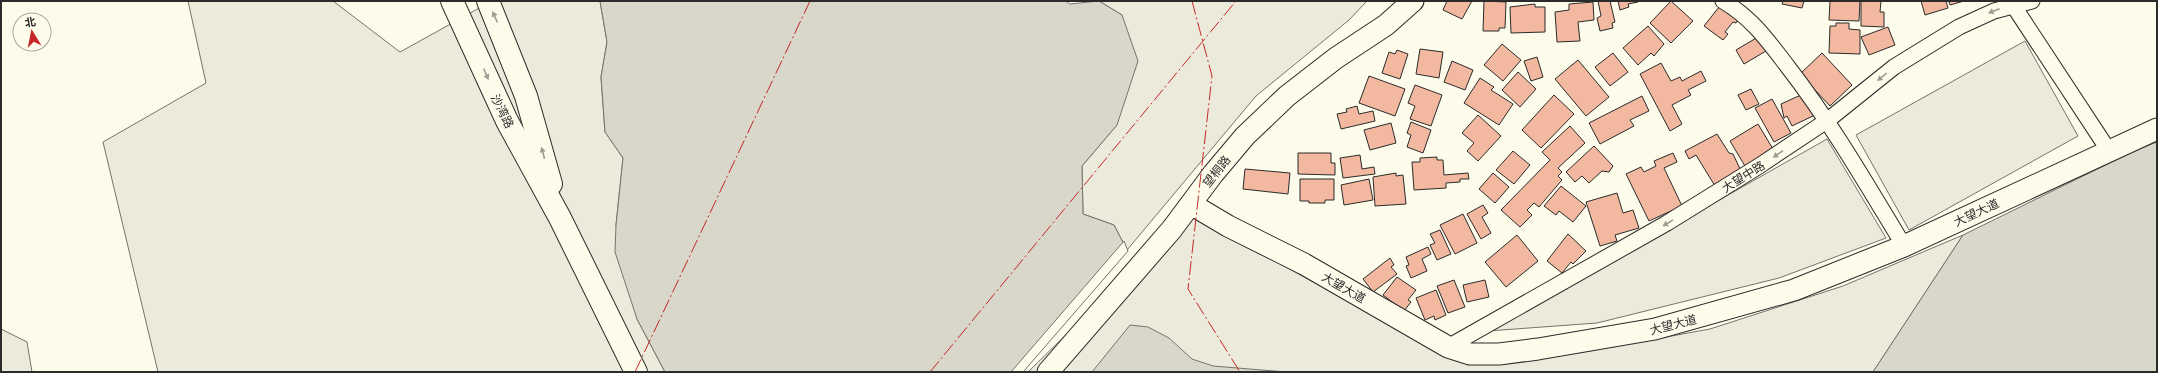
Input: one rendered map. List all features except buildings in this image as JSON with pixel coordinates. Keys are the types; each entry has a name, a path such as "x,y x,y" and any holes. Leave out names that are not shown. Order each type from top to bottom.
{"main road":[{"name":"沙湾路","path":"452,1 507,121 560,218 636,372"},
{"name":"沙湾路","path":"488,1 506,42 530,110 560,218"},
{"path":"477,54 506,42"}],"street":[{"name":"望桐路","path":"1048,372 1172,229 1212,174 1245,136 1287,96 1336,58 1386,25 1413,1"},
{"path":"1723,1 1736,8 1757,26 1828,120 1904,246"},
{"name":"大望中路","path":"1448,347 1667,223 1828,120 1894,67 1959,27 1994,11 2012,5 2032,1"},
{"path":"2012,5 2109,151"},
{"name":"大望大道","path":"1191,204 1228,226 1304,264 1448,347 1470,354 1499,354 1655,329 1794,290 1904,246 2157,129"}],"shaded area":[{"path":"188,1 333,1 400,52 492,1 600,1 607,42 601,77 605,132 623,158 616,225 637,319 665,372 158,372 103,142 206,83"},
{"path":"600,1 1066,1 1070,4 1099,1 1122,15 1138,61 1117,125 1082,166 1083,214 1114,225 1127,250 1020,372 665,372 637,319 615,252 616,225 623,158 605,132 601,77 607,42"},
{"path":"1099,1 1367,1 1349,20 1256,96 1127,250 1114,225 1083,214 1082,166 1117,125 1122,15"},
{"path":"2025,41 2078,136 1909,230 1856,135"},
{"path":"1827,139 1886,238 1779,278 1597,323 1488,331"},
{"path":"2157,142 2157,372 1873,372 1963,235 2136,150"},
{"path":"1189,214 1412,336 1480,363 1578,353 1710,329 1843,286 1963,235 1873,372 1028,372"},
{"path":"1130,325 1148,327 1169,338 1192,359 1213,366 1286,372 1092,372"},
{"path":"1,329 27,342 32,372 1,372"}],"pier":[{"path":"1124,241 1128,251 1023,372 1011,372"}],"power":[{"path":"635,372 810,1"},
{"path":"1192,1 1212,76 1188,289 1240,372"},
{"path":"930,372 1236,1"}]}
